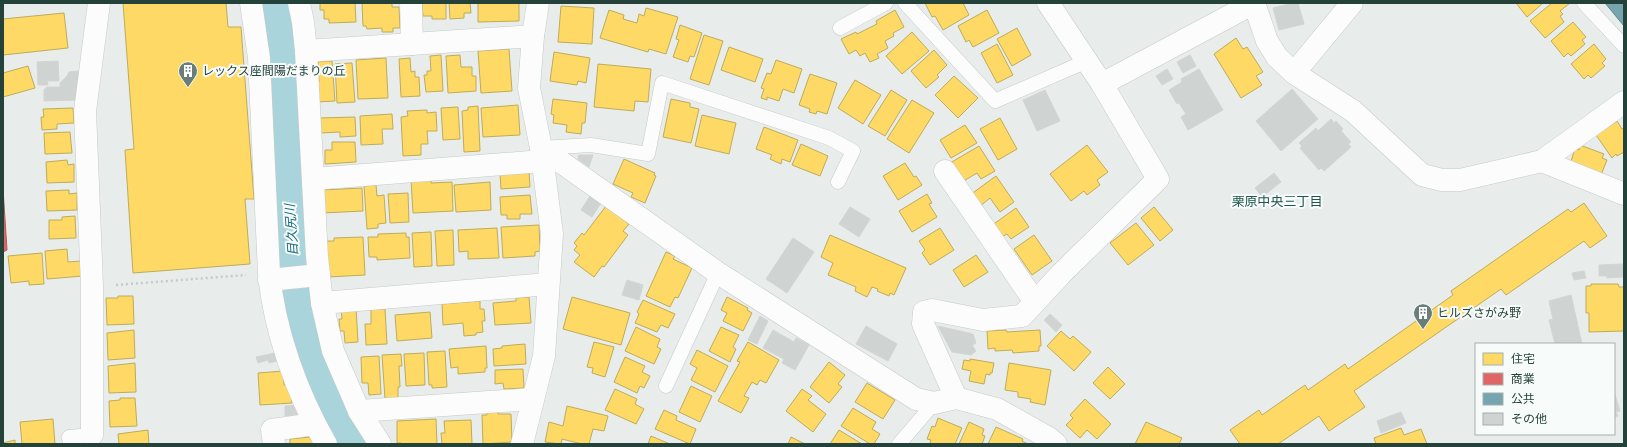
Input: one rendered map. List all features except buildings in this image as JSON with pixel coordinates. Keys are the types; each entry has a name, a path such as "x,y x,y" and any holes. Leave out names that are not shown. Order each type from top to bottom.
{"street":[{"path":"92,434 92,286 85,111 99,3"},
{"path":"250,3 259,58 273,277 281,336 292,369 314,424 326,444"},
{"path":"299,3 304,22 313,179 313,275 322,303 333,350 359,411 380,444"},
{"path":"411,3 412,44"},
{"path":"522,444 544,356 552,234 542,154 529,88 533,36 538,3"},
{"path":"956,398 923,324 924,312 932,310 983,320 1022,316 1062,273 1158,179 1102,84 1048,3"},
{"path":"1102,84 1254,3 1266,41 1277,57 1294,73 1353,111 1422,175 1442,180 1460,180 1542,161 1624,102"},
{"path":"1294,73 1352,3"},
{"path":"306,51 533,36"},
{"path":"313,179 542,154 718,273 916,400 934,404 956,398 997,409 1051,442"},
{"path":"1542,161 1624,194"},
{"path":"945,171 1035,302"},
{"path":"273,277 313,275"},
{"path":"322,303 548,284"},
{"path":"359,411 533,399"},
{"path":"274,444 272,430 314,424"}],"lane":[{"path":"840,28 886,3"},
{"path":"905,3 995,101 1087,61"},
{"path":"1584,3 1624,46"},
{"path":"542,154 591,145 648,154 662,83 829,138 853,151 838,182"},
{"path":"666,386 718,273"},
{"path":"899,444 934,404"},
{"path":"70,444 69,437 92,434"}],"path":[{"path":"127,284 273,277"}],"waterway":[{"name":"目久尻川","path":"275,3 279,27 292,260 298,308 301,323 317,371 332,401 357,444"}],"place":[{"name":"レックス座間陽だまりの丘","path":"188,88"},
{"name":"ヒルズさがみ野","path":"1423,330"}],"district":[{"name":"栗原中央三丁目","path":"1277,201"}]}
